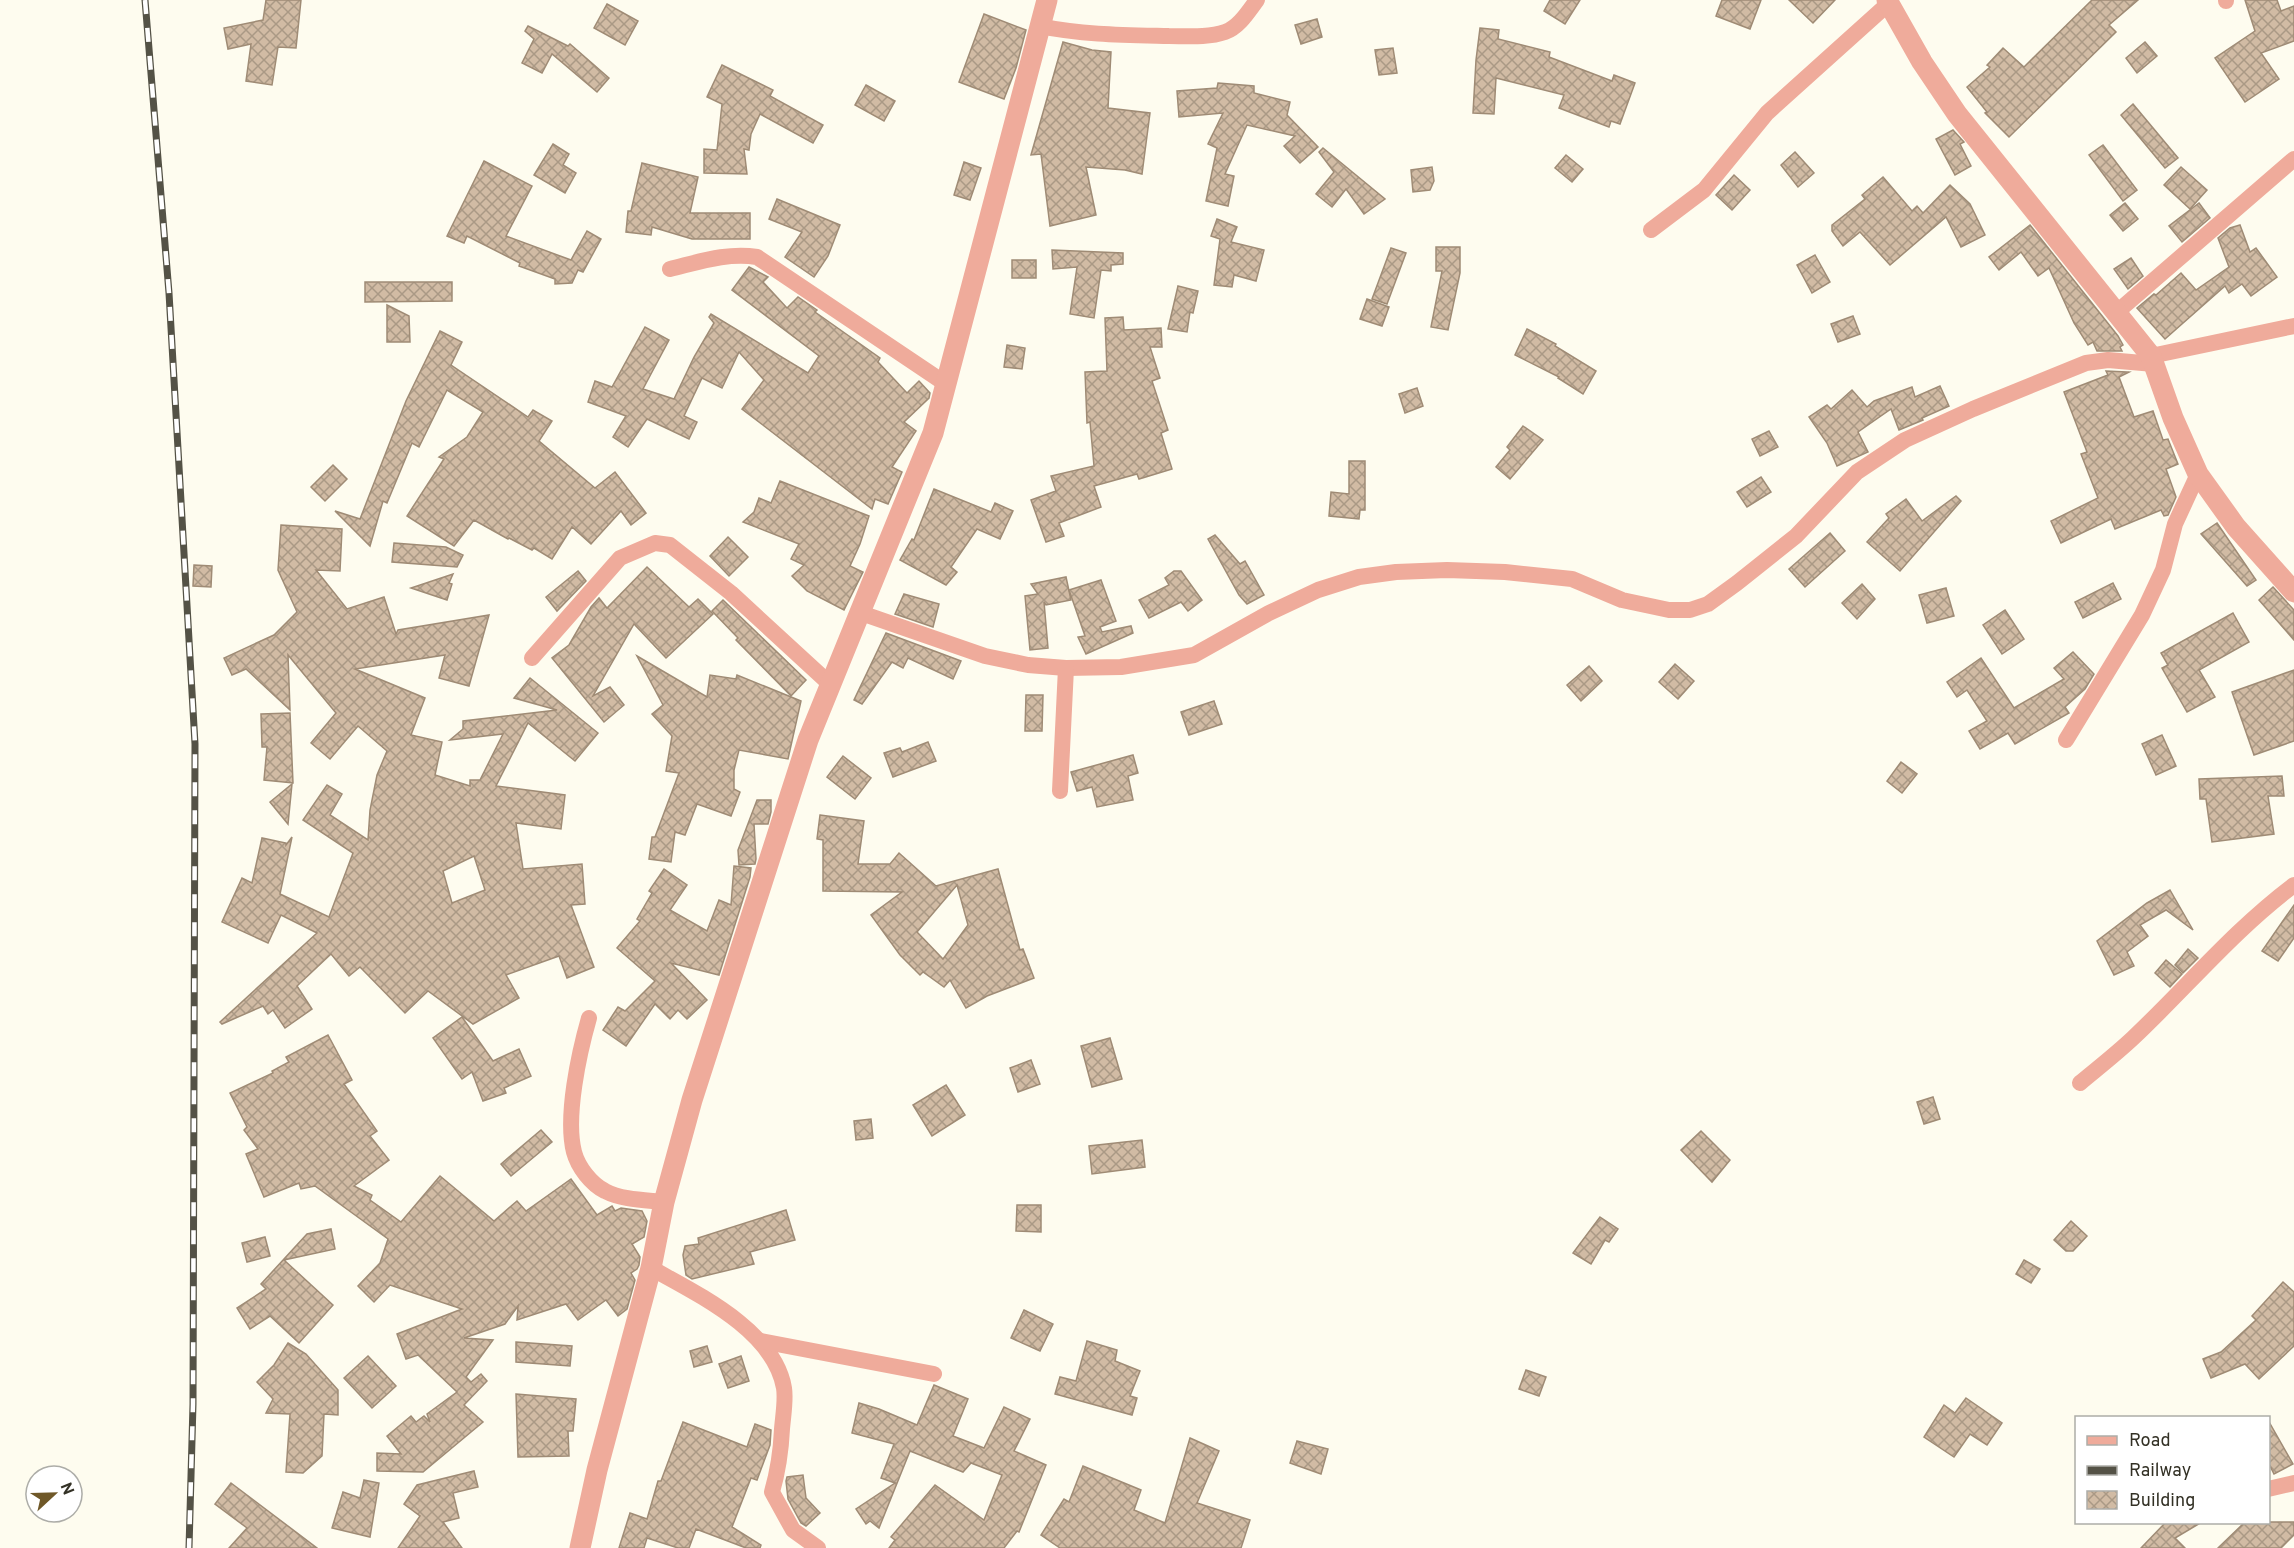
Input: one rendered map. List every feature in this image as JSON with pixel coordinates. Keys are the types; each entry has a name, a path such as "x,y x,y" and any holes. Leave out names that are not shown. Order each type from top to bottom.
{"street":[{"path":"580,1548 597,1470 651,1268 664,1202 692,1100 808,740 933,433 1047,0"},
{"path":"1039,26 1077,34 1195,36 1223,33 1240,22 1257,0"},
{"path":"1651,230 1704,190 1767,113 1887,2 1922,63 1958,114 2153,360 2173,418 2198,474 2236,527 2294,592"},
{"path":"2116,312 2294,159"},
{"path":"670,269 723,257 743,255 757,257 946,384"},
{"path":"861,613 985,656 1028,665 1066,668 1121,667 1194,655 1269,613 1318,590 1359,577 1396,572 1447,570 1506,572 1572,579 1622,600 1669,610 1690,610 1708,604 1737,584 1796,536 1857,472 1905,440 1973,409 2086,363 2108,360 2153,360 2294,326"},
{"path":"2066,740 2142,615 2163,570 2175,525 2198,474"},
{"path":"532,658 620,558 655,543 670,545 731,593 831,686"},
{"path":"1060,791 1066,668"},
{"path":"2080,1083 2132,1039 2224,945 2294,885"},
{"path":"589,1018 582,1044 572,1116 574,1152 590,1180 605,1192 632,1199 664,1202"},
{"path":"651,1268 707,1300 761,1341 777,1368 784,1389 779,1469 772,1492 793,1530 818,1548"},
{"path":"761,1341 934,1374"},
{"path":"2270,1489 2294,1483"}],"building":[{"path":"266,0 301,0 296,48 278,47 272,85 246,81 251,44 228,49 224,28 263,20"},
{"path":"1550,0 1580,0 1565,24 1544,11"},
{"path":"1722,0 1761,0 1750,29 1716,16"},
{"path":"1789,0 1835,0 1813,23"},
{"path":"2092,0 2138,0 2109,25 2116,32 2009,137 1985,113 1987,112 1967,87 1990,67 1987,65 2003,48 2024,67"},
{"path":"2245,0 2277,0 2281,11 2294,6 2294,41 2261,53 2279,79 2245,102 2215,58 2255,31"},
{"path":"607,4 638,21 625,45 594,28"},
{"path":"984,14 1026,30 1016,68 1004,99 959,82"},
{"path":"1317,19 1322,37 1301,44 1295,25"},
{"path":"528,26 568,46 570,44 609,78 597,92 552,54 542,73 522,63 534,39 525,31"},
{"path":"1480,28 1499,30 1498,39 1550,52 1549,57 1612,81 1614,75 1635,83 1620,124 1611,121 1609,127 1559,108 1564,95 1496,78 1494,114 1473,113"},
{"path":"1063,42 1092,50 1111,52 1108,108 1150,113 1142,174 1125,170 1086,167 1096,215 1050,226 1041,154 1031,155"},
{"path":"2145,42 2157,56 2137,73 2126,58"},
{"path":"1393,48 1397,73 1379,75 1375,50"},
{"path":"722,65 773,90 770,96 823,125 813,143 760,114 751,134 749,150 744,149 747,174 704,173 704,149 717,150 722,104 707,97"},
{"path":"1218,83 1254,86 1254,93 1290,102 1287,115 1318,147 1300,163 1284,146 1295,136 1247,125 1225,174 1234,176 1228,206 1206,201 1217,148 1208,144 1223,113 1179,117 1177,91 1217,88"},
{"path":"866,85 895,101 884,121 855,105"},
{"path":"2133,104 2178,158 2165,168 2121,115"},
{"path":"1953,130 1964,142 1960,144 1971,166 1955,175 1936,139"},
{"path":"553,144 569,154 563,165 576,173 565,193 534,175"},
{"path":"2103,145 2137,190 2123,201 2089,155"},
{"path":"1323,148 1385,199 1364,214 1346,189 1332,207 1316,194 1334,172 1319,152"},
{"path":"1795,152 1814,173 1798,187 1781,165"},
{"path":"1566,155 1583,169 1572,182 1555,168"},
{"path":"484,161 532,186 506,236 571,260 587,231 601,239 583,272 578,270 572,283 555,284 555,279 519,266 520,263 467,236 464,243 447,236"},
{"path":"964,162 981,168 970,200 954,195"},
{"path":"642,163 698,177 690,213 750,213 750,239 692,239 652,227 651,235 626,232 628,211 631,211"},
{"path":"1432,167 1434,181 1430,190 1413,192 1411,170"},
{"path":"2181,167 2207,190 2190,209 2164,185"},
{"path":"1734,175 1750,190 1732,210 1716,195"},
{"path":"1883,177 1912,211 1917,206 1923,213 1950,185 1970,204 1985,235 1961,247 1946,217 1890,265 1860,232 1843,246 1832,231 1832,225 1865,199 1862,195"},
{"path":"777,199 840,225 828,256 814,277 785,257 802,232 769,219"},
{"path":"2125,203 2138,219 2123,231 2110,215"},
{"path":"2199,203 2210,218 2182,242 2169,226"},
{"path":"1217,219 1237,227 1231,242 1264,250 1256,281 1234,275 1232,287 1214,285 1220,239 1211,236"},
{"path":"2030,225 2118,336 2123,345 2120,347 2122,351 2097,351 2093,342 2088,345 2074,323 2049,268 2038,276 2021,252 1999,270 1989,257"},
{"path":"2240,225 2250,252 2256,248 2277,277 2251,296 2242,284 2229,293 2225,286 2165,339 2137,308 2181,273 2196,290 2229,267 2218,238 2230,228"},
{"path":"1436,247 1460,247 1460,273 1448,330 1431,327 1442,271 1436,271"},
{"path":"1391,248 1406,253 1387,304 1372,299"},
{"path":"1052,250 1123,253 1123,264 1111,265 1111,271 1101,270 1094,318 1070,314 1077,267 1053,269"},
{"path":"1815,255 1830,282 1812,293 1797,265"},
{"path":"2131,258 2143,276 2128,289 2114,269"},
{"path":"1012,260 1036,260 1036,278 1012,278"},
{"path":"749,267 768,277 763,282 787,308 798,297 817,310 815,312 880,358 878,362 907,393 919,381 930,393 929,398 904,422 916,431 892,467 902,472 888,504 875,499 872,509 742,409 764,380 739,352 722,388 702,378 684,416 697,422 689,439 647,419 628,447 613,437 626,416 588,402 595,381 612,387 645,327 669,340 643,389 674,399 694,357 714,323 709,317 711,314 808,373 819,356 732,290"},
{"path":"365,282 452,282 452,301 365,302"},
{"path":"1178,286 1198,291 1193,313 1190,312 1187,332 1168,329"},
{"path":"1367,299 1389,307 1382,326 1360,319"},
{"path":"387,305 409,316 410,342 387,342"},
{"path":"1853,316 1860,334 1838,342 1831,324"},
{"path":"1123,317 1124,330 1161,328 1162,347 1150,347 1160,378 1152,381 1168,430 1161,433 1172,469 1139,479 1137,474 1094,486 1101,507 1059,523 1064,536 1046,542 1031,500 1056,491 1051,476 1094,466 1090,422 1087,423 1085,372 1107,371 1105,318"},
{"path":"1527,329 1556,344 1555,346 1596,371 1583,394 1559,377 1515,355"},
{"path":"440,331 462,342 451,365 528,417 533,410 552,421 539,441 595,488 615,472 646,513 631,525 621,511 591,544 572,527 552,559 474,520 454,546 407,516 444,459 439,457 467,437 483,412 447,390 419,447 412,443 387,503 383,501 370,546 335,511 360,519 406,401"},
{"path":"1007,345 1025,348 1022,369 1004,367"},
{"path":"2106,371 2129,372 2119,377 2134,417 2153,411 2163,440 2168,439 2178,464 2166,469 2176,497 2168,515 2164,516 2161,510 2115,529 2111,519 2061,543 2051,521 2098,498 2081,454 2087,452 2064,392 2108,375"},
{"path":"1940,386 1949,406 1899,430 1891,409 1858,432 1868,452 1837,466 1827,443 1809,417 1827,405 1831,409 1852,390 1867,407 1874,401 1912,387 1915,397"},
{"path":"1417,388 1423,406 1405,413 1399,394"},
{"path":"1523,426 1543,440 1510,479 1496,467 1510,450 1507,447"},
{"path":"1769,431 1778,447 1760,456 1752,439"},
{"path":"1349,461 1365,461 1365,510 1360,510 1359,519 1329,516 1331,492 1349,494"},
{"path":"333,465 347,479 325,501 311,487"},
{"path":"1761,477 1771,492 1747,507 1737,492"},
{"path":"780,481 869,516 850,566 863,572 844,610 807,591 792,576 804,565 791,559 799,544 743,522 754,512 759,498 771,503"},
{"path":"934,489 991,512 995,503 1013,511 1000,539 977,529 951,567 957,572 946,585 900,560 912,539 914,540"},
{"path":"1956,496 1961,501 1900,571 1867,542 1889,518 1886,514 1906,499 1922,521"},
{"path":"2217,523 2256,580 2247,586 2201,534"},
{"path":"281,525 342,529 340,571 316,570 347,609 384,597 396,634 398,630 489,615 469,686 439,678 445,655 355,669 425,698 411,735 442,742 435,775 470,786 470,780 480,780 503,734 450,740 463,729 463,721 557,710 514,698 530,678 598,733 575,761 528,723 496,786 565,795 561,829 516,823 523,869 582,864 585,904 571,905 594,967 567,978 559,956 506,975 519,998 473,1024 428,991 405,1013 360,967 349,976 331,954 297,986 312,1009 285,1028 273,1010 268,1014 263,1006 222,1024 220,1022 317,933 281,915 268,943 222,922 242,878 252,883 262,838 286,843 286,845 292,837 280,894 329,917 353,853 303,820 327,785 342,794 330,815 368,840 370,810 377,775 387,751 358,726 330,759 311,743 336,713 288,655 290,710 246,669 232,675 224,658 274,635 297,612 278,570","holes":["474,856 485,890 452,903 443,871"]},
{"path":"1830,533 1845,551 1805,587 1789,569"},
{"path":"1215,535 1240,564 1245,561 1264,595 1247,604 1239,595 1208,539"},
{"path":"728,537 748,557 729,576 710,556"},
{"path":"394,543 446,547 463,555 457,567 392,562"},
{"path":"194,565 212,566 211,587 193,586"},
{"path":"647,567 689,607 698,599 713,614 666,658 634,624 593,696 610,687 624,705 604,722 552,658 569,645 591,607 599,598 607,608"},
{"path":"578,571 586,581 557,611 546,597"},
{"path":"1174,571 1181,571 1202,600 1188,611 1181,602 1149,618 1139,600 1169,585 1165,578"},
{"path":"453,574 449,583 452,584 447,600 411,588"},
{"path":"1066,577 1071,600 1046,605 1044,602 1048,648 1030,650 1025,596 1038,594 1031,584"},
{"path":"1101,580 1116,621 1100,627 1102,632 1131,626 1133,633 1086,654 1078,637 1085,636 1069,590"},
{"path":"2113,583 2121,599 2083,618 2075,602"},
{"path":"1862,584 1875,599 1857,619 1842,603"},
{"path":"2273,587 2294,610 2294,640 2259,600"},
{"path":"1946,588 1954,616 1927,623 1919,595"},
{"path":"904,594 939,604 933,627 895,614"},
{"path":"723,600 806,680 791,696 736,640 738,638 712,611"},
{"path":"2005,610 2024,639 2002,654 1983,625"},
{"path":"2233,613 2249,642 2199,670 2215,697 2187,712 2162,668 2168,665 2161,653"},
{"path":"886,633 961,661 953,679 908,658 903,668 892,662 862,704 854,700"},
{"path":"2073,652 2094,674 2085,689 2065,707 2069,713 2015,744 2008,733 1980,749 1969,731 1987,721 1967,690 1957,697 1947,682 1981,658 2014,708 2064,679 2054,668"},
{"path":"637,656 707,697 710,675 736,679 737,675 801,701 788,759 739,750 734,770 734,789 740,792 731,816 697,804 685,835 675,832 671,862 649,859 652,837 655,837 679,773 666,771 672,736 652,714 663,705"},
{"path":"1675,664 1694,681 1678,699 1659,682"},
{"path":"1589,666 1602,681 1581,701 1567,685"},
{"path":"2294,670 2294,741 2254,755 2232,692"},
{"path":"1026,695 1043,695 1042,731 1025,731"},
{"path":"1214,701 1222,724 1189,735 1181,712"},
{"path":"290,713 293,783 264,780 267,747 262,747 261,714"},
{"path":"2162,735 2176,766 2156,775 2142,744"},
{"path":"928,742 936,761 893,777 884,753 900,748 902,752"},
{"path":"1133,755 1138,773 1128,776 1133,800 1097,807 1092,787 1077,791 1071,772"},
{"path":"843,756 871,778 855,799 827,777"},
{"path":"1901,762 1917,774 1902,793 1887,781"},
{"path":"2282,776 2284,796 2268,796 2274,834 2212,842 2206,799 2200,799 2199,779"},
{"path":"292,784 288,824 270,802"},
{"path":"757,800 771,800 768,824 754,824 755,864 739,865 738,850"},
{"path":"820,815 864,821 858,864 890,864 899,853 936,886 998,869 1020,950 1023,949 1034,978 987,996 966,1008 950,980 944,987 923,972 920,975 900,955 871,915 902,892 823,891 823,840 817,839","holes":["957,885 968,925 943,959 917,932"]},
{"path":"734,866 751,868 750,877 719,975 671,963 707,1000 687,1019 678,1010 670,1019 655,1004 626,1046 603,1030 618,1007 625,1011 655,981 617,948 640,921 637,919 652,893 649,891 664,869 687,885 670,910 707,931 719,900 731,905"},
{"path":"2170,890 2193,930 2166,910 2140,925 2148,936 2127,952 2134,966 2114,975 2097,941 2147,903"},
{"path":"2294,905 2294,938 2278,961 2262,951"},
{"path":"2188,949 2198,958 2183,973 2175,965"},
{"path":"2166,960 2182,974 2170,987 2155,973"},
{"path":"462,1017 493,1061 519,1049 531,1076 504,1088 506,1093 483,1101 472,1072 462,1079 433,1038"},
{"path":"328,1035 352,1080 344,1084 377,1131 370,1136 389,1160 354,1186 372,1195 370,1200 401,1222 440,1176 494,1221 517,1201 526,1211 571,1179 597,1215 612,1206 615,1211 621,1208 642,1211 647,1221 644,1237 632,1244 640,1257 639,1265 631,1273 635,1280 627,1309 618,1316 606,1300 578,1320 566,1304 517,1320 518,1306 505,1324 464,1338 493,1340 466,1377 471,1382 481,1374 487,1381 464,1405 483,1422 423,1472 377,1471 377,1453 401,1454 387,1436 411,1416 416,1422 424,1416 430,1422 427,1414 457,1392 418,1355 406,1359 397,1334 462,1309 390,1285 374,1302 358,1286 380,1263 388,1239 315,1186 301,1189 299,1183 264,1197 246,1154 258,1149 244,1130 247,1127 230,1093 273,1073 272,1071 289,1062 286,1057"},
{"path":"1110,1038 1122,1079 1092,1087 1081,1046"},
{"path":"1031,1060 1040,1084 1018,1092 1010,1068"},
{"path":"946,1085 965,1115 932,1136 913,1105"},
{"path":"1933,1097 1940,1119 1924,1124 1917,1102"},
{"path":"871,1119 873,1138 856,1140 854,1121"},
{"path":"541,1130 552,1142 511,1176 501,1164"},
{"path":"1701,1131 1730,1160 1712,1182 1681,1150"},
{"path":"1142,1140 1145,1167 1092,1174 1089,1146"},
{"path":"1017,1205 1041,1205 1041,1232 1016,1231"},
{"path":"786,1210 795,1240 750,1252 754,1264 692,1279 686,1275 683,1255 685,1246 699,1244 698,1238"},
{"path":"1600,1217 1618,1229 1609,1242 1605,1240 1591,1264 1573,1253"},
{"path":"2071,1221 2087,1236 2073,1251 2066,1251 2054,1240"},
{"path":"331,1229 335,1249 284,1260 333,1305 299,1343 270,1316 250,1329 237,1308 266,1289 261,1284 307,1234"},
{"path":"265,1237 270,1256 247,1262 242,1243"},
{"path":"2024,1260 2040,1269 2031,1283 2016,1274"},
{"path":"2283,1282 2294,1292 2294,1346 2259,1379 2245,1364 2211,1378 2203,1359 2221,1352 2256,1320 2252,1316"},
{"path":"1024,1310 1053,1324 1040,1351 1011,1338"},
{"path":"1087,1341 1117,1350 1115,1361 1140,1371 1130,1396 1137,1398 1132,1415 1055,1394 1060,1377 1076,1381"},
{"path":"516,1342 572,1346 570,1366 516,1362"},
{"path":"288,1343 306,1354 338,1390 338,1415 324,1414 322,1456 303,1473 286,1472 290,1414 266,1413 273,1399 257,1382 274,1365"},
{"path":"707,1346 712,1362 694,1367 690,1351"},
{"path":"368,1356 396,1386 372,1408 344,1378"},
{"path":"741,1356 749,1381 728,1388 719,1364"},
{"path":"1526,1370 1546,1377 1539,1396 1519,1389"},
{"path":"934,1385 968,1399 953,1436 984,1448 1004,1407 1030,1419 1014,1451 1046,1465 1019,1532 1017,1531 1004,1548 889,1548 895,1540 891,1537 935,1485 984,1520 1002,1475 971,1463 963,1472 910,1451 879,1528 870,1521 866,1524 856,1509 895,1483 881,1478 894,1444 852,1433 859,1403 917,1425"},
{"path":"516,1394 576,1399 573,1431 568,1431 569,1456 518,1457"},
{"path":"1966,1398 2002,1423 1987,1445 1970,1434 1954,1457 1924,1437 1944,1405 1955,1413"},
{"path":"683,1422 747,1447 755,1424 771,1430 770,1445 757,1480 751,1478 732,1527 761,1545 760,1548 746,1548 696,1529 689,1548 678,1548 647,1538 644,1548 619,1548 630,1513 647,1519 658,1481 661,1481"},
{"path":"2270,1424 2293,1464 2274,1474 2270,1466"},
{"path":"1190,1438 1219,1451 1197,1503 1250,1520 1241,1548 1060,1548 1041,1535 1064,1499 1069,1502 1083,1466 1141,1490 1134,1510 1165,1523"},
{"path":"1297,1441 1328,1449 1321,1474 1290,1463"},
{"path":"474,1471 478,1487 453,1493 459,1518 443,1522 462,1548 398,1548 420,1516 404,1504 417,1485"},
{"path":"803,1475 806,1498 820,1513 806,1526 801,1523 788,1499 786,1481 787,1477"},
{"path":"364,1480 379,1483 370,1537 332,1528 343,1492 360,1498"},
{"path":"231,1483 317,1548 229,1548 247,1528 215,1504"},
{"path":"2294,1522 2294,1535 2281,1548 2218,1548 2243,1524"},
{"path":"2164,1524 2199,1524 2175,1538 2185,1548 2141,1548"}],"railway":[{"path":"145,0 169,293 195,744 193,1404 189,1548"}]}
